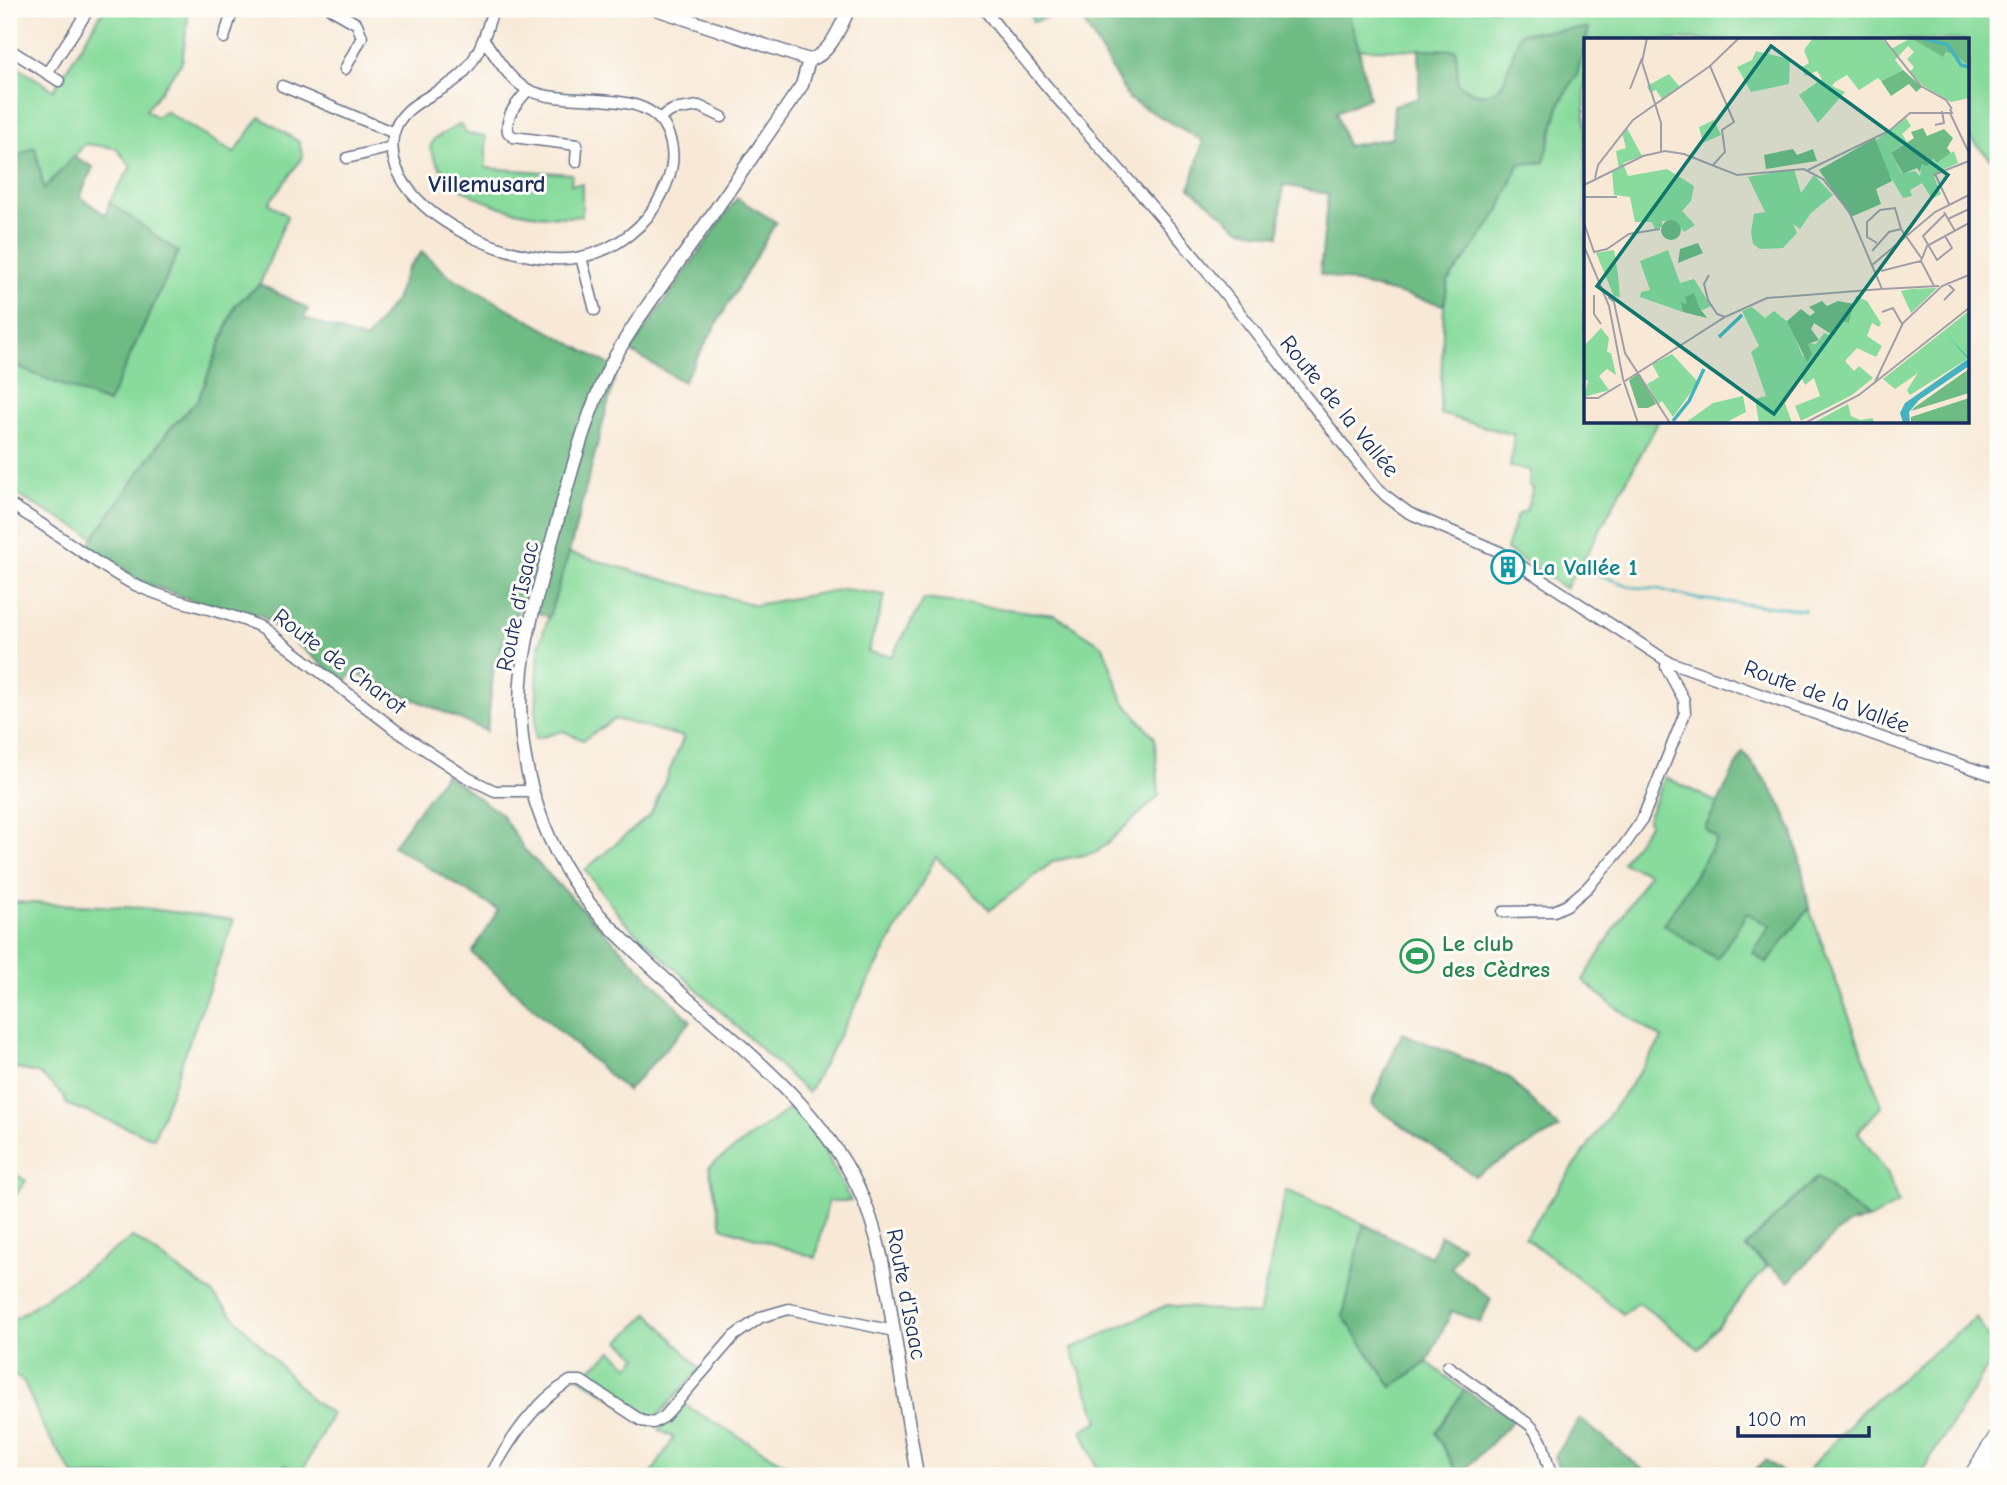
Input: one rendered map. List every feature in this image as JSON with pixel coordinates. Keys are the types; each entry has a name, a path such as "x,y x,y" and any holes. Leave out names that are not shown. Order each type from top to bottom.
{"highway":[{"path":"1973,1476 1998,1437"},
{"path":"1991,1476 1998,1464"}],"street":[{"path":"47,73 89,9"},
{"path":"224,38 233,9"},
{"path":"331,9 357,24 362,37 345,69"},
{"path":"484,40 508,72 528,90 549,97 626,103 645,108 659,118 673,147 670,178 647,218 618,243 581,257 542,257 489,244 439,218 414,197 402,181 392,147 394,133 404,114 414,105 452,83 465,71 484,40 494,9"},
{"path":"656,9 808,60 816,58 828,47 849,9"},
{"name":"Route de la Vallée","path":"984,9 1069,113 1205,268 1385,496 1409,513 1477,541 1522,565 1667,661 1998,777"},
{"path":"9,49 59,81"},
{"name":"Route d'Isaac","path":"808,60 802,85 619,351 589,417 541,581 525,649 520,693 522,735 533,790 549,836 590,904 656,971 794,1096 833,1143 858,1186 874,1228 884,1266 917,1476"},
{"path":"282,86 394,133"},
{"path":"528,90 508,119 508,132 513,136 577,145 576,162"},
{"path":"659,118 673,110 699,106 722,117"},
{"path":"347,158 392,147"},
{"path":"581,257 594,310"},
{"name":"Route de Charot","path":"9,504 130,582 183,604 245,619 263,628 397,731 482,786 495,791 533,790"},
{"path":"1503,912 1540,913 1567,905 1587,888 1623,847 1642,820 1685,713 1685,700 1666,667 1667,661"},
{"path":"490,1476 512,1437 570,1381 581,1381 642,1421 653,1423 664,1417 734,1336 761,1317 789,1309 894,1331"},
{"path":"1448,1366 1530,1425 1546,1448 1552,1476"}],"green space":[{"path":"104,9 189,9 182,62 146,110 156,117 165,111 234,153 260,117 299,142 303,157 269,203 287,216 260,284 235,305 198,400 169,430 94,537 9,491 9,364 108,403 178,253 109,202 131,167 116,148 85,144 44,190 35,148 9,160 9,62 54,90"},
{"path":"1029,9 1069,9 1033,22"},
{"path":"1076,9 1347,9 1369,98 1336,112 1347,146 1392,138 1394,105 1419,98 1419,49 1456,50 1458,84 1470,92 1484,95 1502,86 1520,33 1589,28 1586,38 1584,38 1577,74 1560,103 1544,162 1519,164 1499,211 1448,281 1444,305 1320,274 1328,194 1283,185 1279,236 1240,229 1190,188 1203,141 1129,99"},
{"path":"1347,9 1998,9 1998,165 1968,137 1968,38 1586,38 1589,28 1521,33 1503,83 1495,91 1486,94 1474,92 1458,84 1456,50 1359,49"},
{"path":"1584,47 1584,424 1657,424 1583,561 1565,588 1506,549 1517,515 1526,511 1533,488 1529,486 1530,470 1510,467 1514,435 1440,414 1444,305 1448,281 1499,211 1519,164 1544,162 1560,103 1577,74"},
{"path":"460,124 467,134 486,136 486,168 572,174 571,184 582,184 582,216 562,217 517,211 473,195 454,183 440,167 430,148 434,139"},
{"path":"35,147 44,189 73,157 93,167 80,197 106,215 109,202 178,252 108,403 9,364 9,160"},
{"path":"737,198 776,222 683,382 630,351"},
{"path":"422,252 448,275 617,369 569,553 549,617 520,606 494,666 487,731 354,673 344,682 262,616 194,601 140,581 88,546 169,430 198,400 236,305 260,284 308,309 304,318 366,340 395,300 407,269"},
{"path":"569,553 755,605 844,589 885,595 868,652 892,656 924,599 1055,615 1103,646 1123,701 1155,738 1159,796 1097,852 1054,861 990,910 936,857 808,1093 623,920 585,870 651,814 684,737 615,719 583,740 563,731 535,739 539,646"},
{"path":"1743,752 1768,783 1787,818 1798,851 1809,908 1767,963 1753,953 1770,926 1747,913 1717,959 1664,925 1717,839 1705,828"},
{"path":"445,774 501,814 524,849 691,1021 627,1091 472,953 498,910 393,846"},
{"path":"1665,777 1718,803 1705,828 1717,839 1664,925 1747,913 1770,926 1767,962 1809,908 1882,1106 1858,1132 1888,1174 1898,1203 1868,1220 1817,1177 1746,1248 1767,1266 1699,1349 1638,1302 1623,1314 1525,1237 1662,1039 1608,1002 1583,980 1649,873 1622,863 1650,823 1647,819"},
{"path":"9,902 143,908 234,920 154,1138 66,1104 64,1096 40,1074 11,1067 9,1074"},
{"path":"1402,1033 1507,1076 1559,1128 1475,1176 1371,1104"},
{"path":"790,1108 814,1131 851,1201 828,1201 816,1258 722,1227 709,1167"},
{"path":"9,1170 26,1181 9,1203"},
{"path":"1817,1177 1868,1220 1851,1223 1837,1232 1789,1281 1745,1247"},
{"path":"1286,1190 1364,1224 1343,1316 1392,1387 1427,1362 1464,1390 1436,1433 1459,1476 1095,1476 1096,1465 1082,1430 1099,1421 1071,1349 1167,1305 1259,1315"},
{"path":"1364,1224 1431,1257 1440,1235 1463,1246 1451,1268 1491,1299 1480,1323 1452,1311 1427,1362 1392,1387 1343,1316"},
{"path":"133,1237 211,1292 313,1401 332,1414 302,1472 284,1465 279,1476 74,1476 45,1431 24,1382 9,1372 9,1323"},
{"path":"649,1313 700,1369 656,1418 646,1419 580,1378 612,1351 629,1366 638,1357 620,1341"},
{"path":"1976,1317 1997,1352 1919,1476 1803,1476 1863,1410"},
{"path":"1464,1390 1514,1419 1459,1476 1436,1433"},
{"path":"683,1404 799,1472 795,1476 650,1476 674,1438 659,1430"},
{"path":"1580,1419 1651,1476 1563,1476 1554,1457"},
{"path":"1766,1460 1787,1476 1750,1476"}],"waterway":[{"path":"1589,571 1632,587 1658,589 1697,599 1805,610"}],"place":[{"name":"La Vallée 1","path":"1508,567"},
{"name":"Le club des Cèdres","path":"1417,956"}],"district":[{"name":"Villemusard","path":"487,184"}]}
